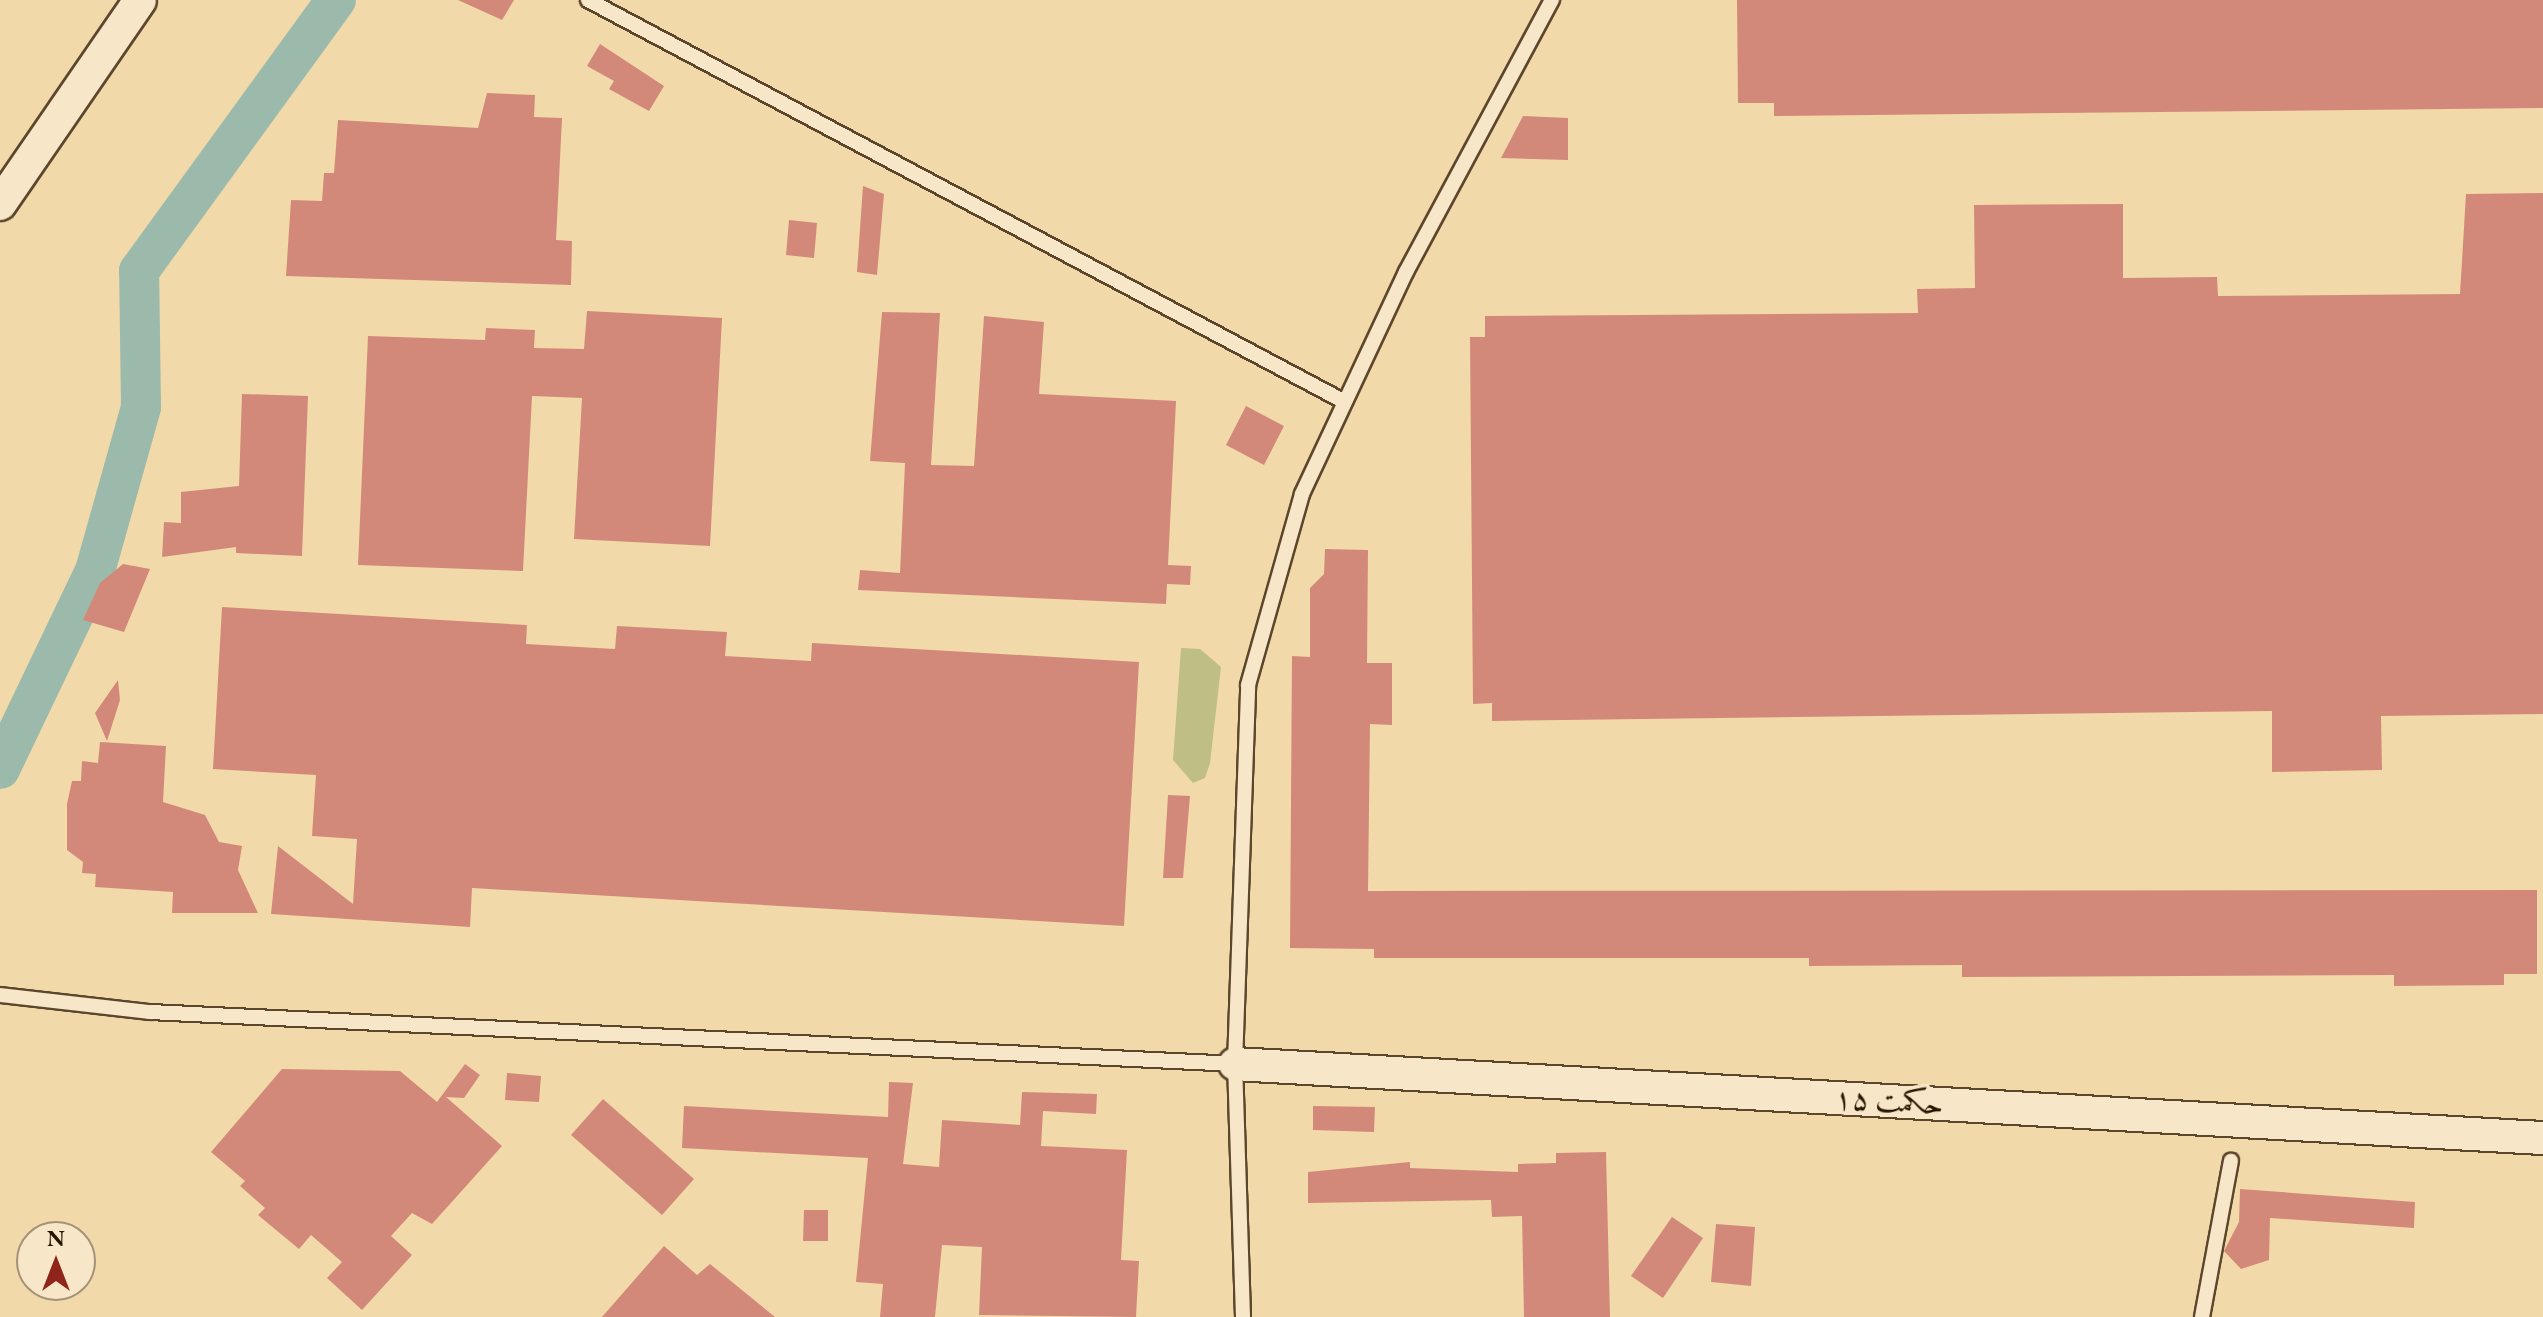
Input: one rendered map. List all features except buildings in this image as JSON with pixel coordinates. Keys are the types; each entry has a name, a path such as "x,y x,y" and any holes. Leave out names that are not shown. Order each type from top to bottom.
{"street":[{"path":"0,204 140,0"},
{"name":"حکمت ۱۵","path":"1235,1064 2543,1138"}],"lane":[{"path":"588,0 1345,402"},
{"path":"1243,1317 1235,1064 1248,685 1302,494 1345,402 1552,0"},
{"path":"0,995 150,1012 1235,1064"},
{"path":"2202,1317 2231,1161"}],"shaded area":[{"path":"1181,648 1200,649 1221,667 1210,763 1205,778 1193,783 1173,760"}],"waterway":[{"path":"0,769 95,571 141,407 139,271 336,0"}]}
